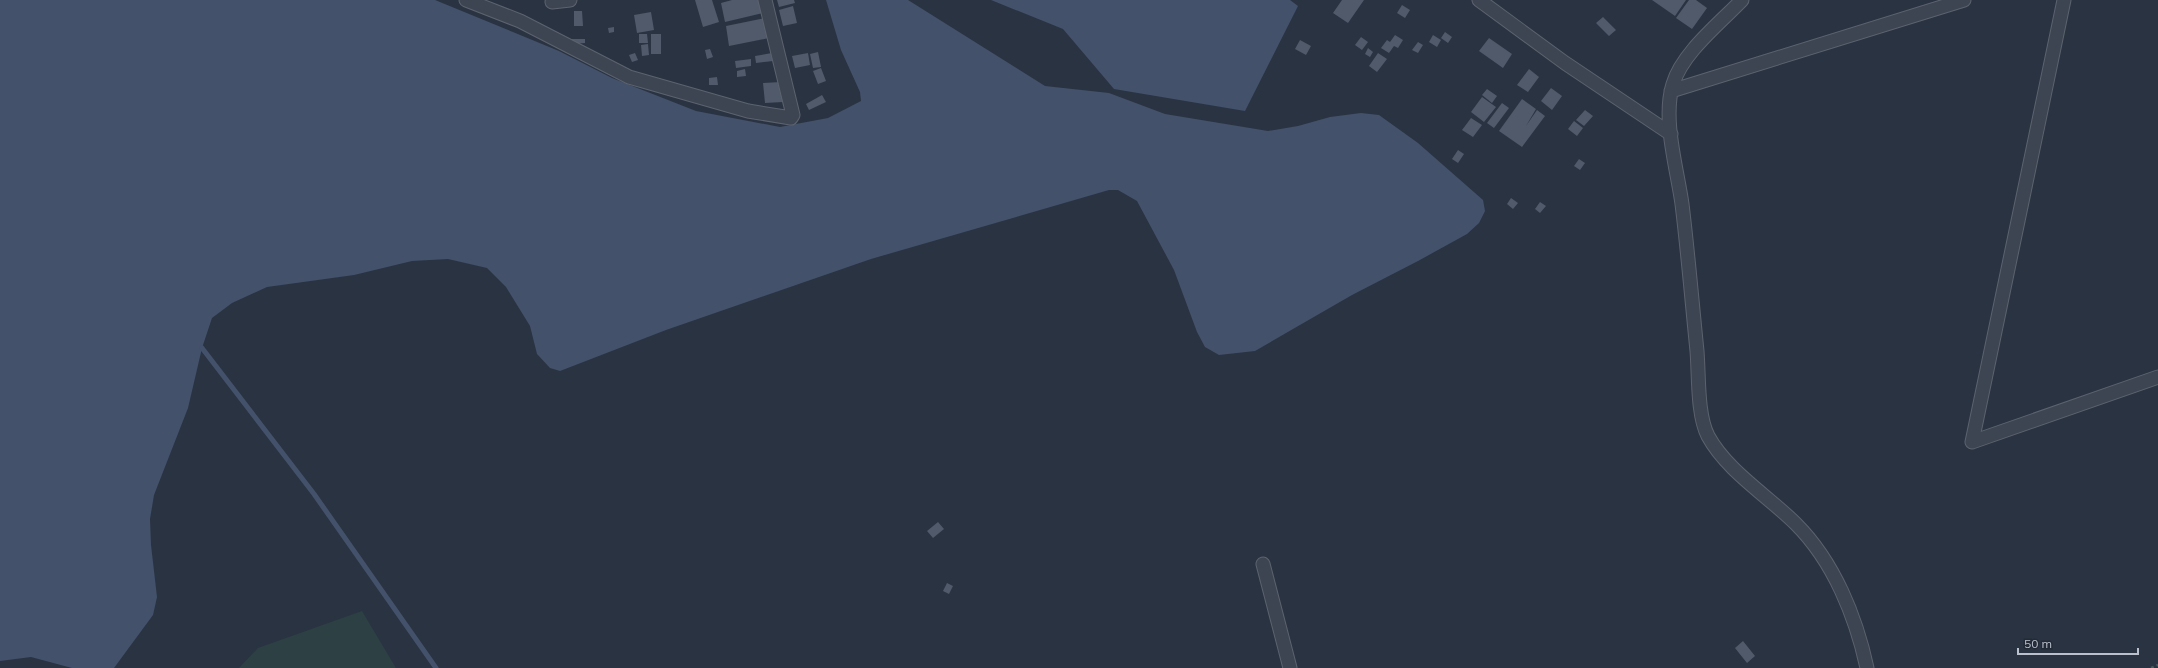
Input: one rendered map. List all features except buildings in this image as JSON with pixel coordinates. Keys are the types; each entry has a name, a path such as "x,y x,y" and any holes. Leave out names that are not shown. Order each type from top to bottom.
{"street":[{"path":"466,0 520,21 629,77 748,112 791,118 793,115 765,0"},
{"path":"552,2 570,0"},
{"path":"1479,0 1577,71 1671,134"},
{"path":"1742,0 1691,53 1676,77 1671,91 1671,134 1690,274 1703,423 1720,454 1796,524 1831,572 1851,611 1862,644 1867,668"},
{"path":"1671,91 1964,0"},
{"path":"2064,0 1972,442 2158,377"},
{"path":"1263,564 1290,668"}],"path":[{"path":"2151,668 2158,665"}],"green space":[{"path":"362,611 396,668 239,668 258,648"}],"water":[{"path":"0,0 435,0 559,51 612,78 696,111 780,127 828,118 861,101 860,92 841,50 826,0 908,0 1045,86 1109,93 1165,114 1268,131 1298,126 1330,117 1361,113 1379,115 1418,143 1483,200 1485,211 1479,223 1467,234 1352,295 1255,351 1219,355 1205,347 1197,332 1174,270 1137,201 1118,190 1109,190 871,259 666,330 560,371 550,368 537,354 530,326 506,287 487,268 448,259 412,261 354,275 267,287 232,303 212,318 202,348 188,408 154,495 150,519 151,545 157,597 153,615 114,668 72,668 31,657 0,661"},
{"path":"991,0 1290,0 1298,6 1245,111 1114,89 1063,29"}],"waterway":[{"path":"202,348 314,494 436,668"}]}
